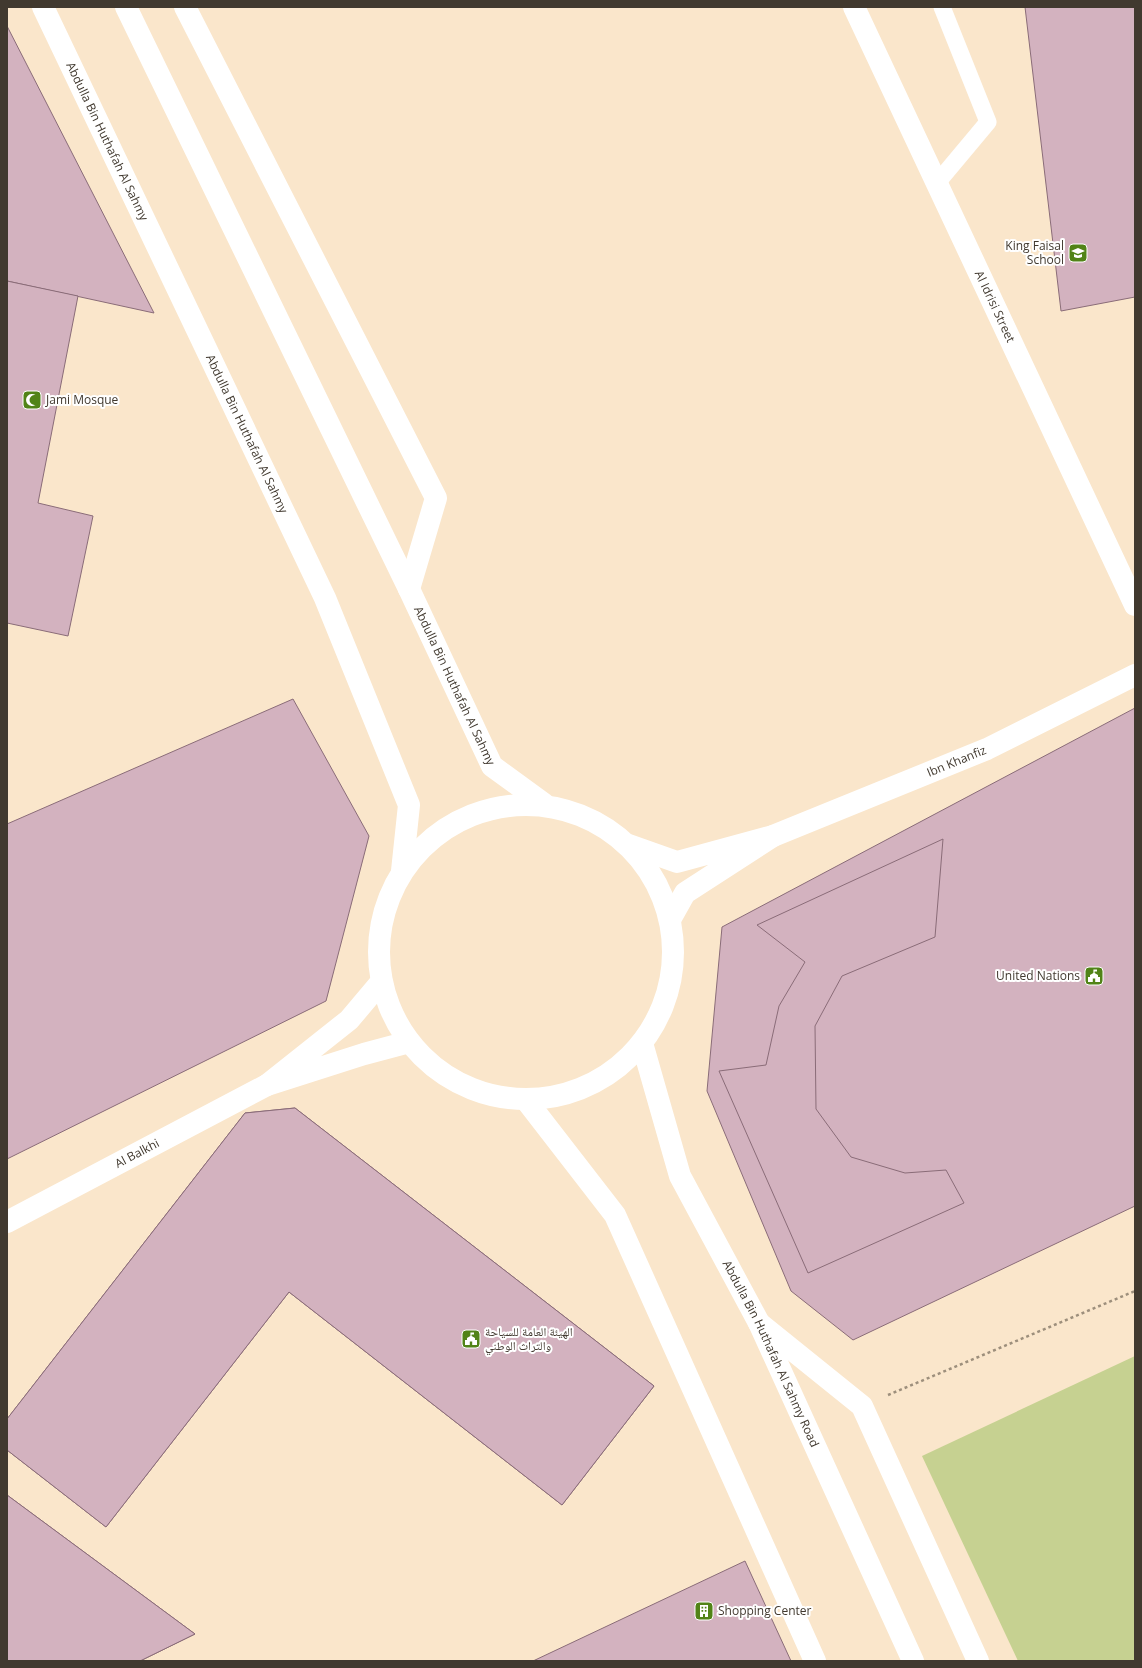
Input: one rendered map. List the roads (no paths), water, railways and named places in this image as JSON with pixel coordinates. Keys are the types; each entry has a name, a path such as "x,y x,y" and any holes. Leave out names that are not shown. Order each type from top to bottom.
{"street":[{"name":"Abdulla Bin Huthafah Al Sahmy","path":"43,7 325,598 409,805 402,872"},
{"name":"Abdulla Bin Huthafah Al Sahmy","path":"126,7 409,589 492,766 544,804"},
{"path":"185,7 436,498 409,589"},
{"name":"Al Idrisi Street","path":"854,7 1135,605"},
{"name":"Ibn Khanfiz","path":"773,836 987,749 1135,675"},
{"path":"629,845 655,878 670,918 674,962 664,1005 642,1043 618,1067 591,1085 559,1096 526,1100 482,1093 442,1073 409,1042 392,1014 382,982 379,944 386,906 402,872 429,840 464,817 503,805 544,804 590,818 629,845 677,862 773,836"},
{"path":"670,918 685,893 773,836"},
{"path":"267,1085 349,1020 382,982"},
{"path":"267,1085 364,1054 409,1042"},
{"name":"Abdulla Bin Huthafah Al Sahmy Road","path":"642,1043 680,1176 759,1323 913,1661"},
{"name":"Al Balkhi","path":"7,1222 267,1085"},
{"path":"526,1100 615,1214 815,1661"},
{"path":"759,1323 862,1406 978,1661"}],"lane":[{"path":"937,183 988,122 942,7"}],"place":[{"name":"King Faisal School","path":"1078,253"},
{"name":"Jami Mosque","path":"32,400"},
{"name":"United Nations","path":"1094,976"},
{"name":"الهيئة العامة للسياحة والتراث الوطني","path":"471,1339"},
{"name":"Shopping Center","path":"704,1611"}]}
